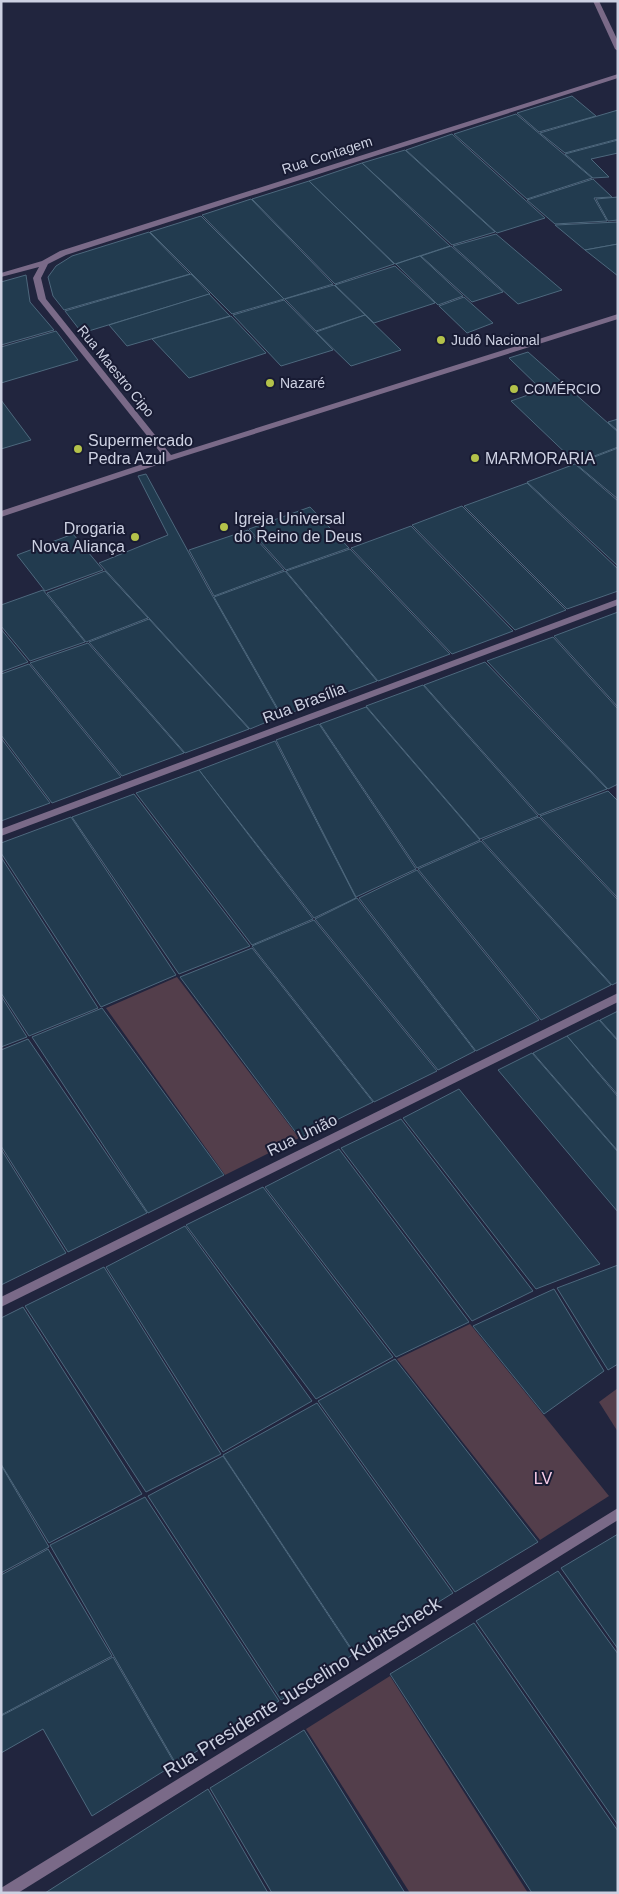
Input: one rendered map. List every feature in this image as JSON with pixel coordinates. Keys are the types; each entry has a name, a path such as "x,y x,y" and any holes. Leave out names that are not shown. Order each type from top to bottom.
{"street":[{"path":"596,1 618,49"},
{"name":"Rua Contagem","path":"1,275 45,263 63,253 618,76"},
{"name":"Rua Maestro Cipo","path":"45,263 37,278 42,299 169,458"},
{"path":"1,514 169,458 618,316"},
{"name":"Rua Brasília","path":"1,833 618,602"},
{"name":"Rua União","path":"1,1302 618,997"},
{"name":"Rua Presidente Juscelino Kubitscheck","path":"6,1893 618,1513"}],"green space":[{"path":"177,977 299,1138 225,1175 106,1008"},
{"name":"LV","path":"470,1324 609,1496 540,1540 397,1359"},
{"path":"618,1388 618,1432 599,1402"},
{"path":"390,1676 528,1893 410,1893 306,1729"}],"building":[{"path":"572,96 596,116 539,132 517,113"},
{"path":"618,110 618,139 565,153 540,133"},
{"path":"516,114 592,178 527,199 454,134"},
{"path":"452,134 545,218 497,233 406,150"},
{"path":"618,140 618,153 591,159 609,177 593,178 565,154"},
{"path":"405,150 495,232 452,245 362,163"},
{"path":"362,163 450,246 395,264 309,181"},
{"path":"593,179 612,197 594,198 607,221 555,224 527,200"},
{"path":"309,181 394,264 335,284 252,199"},
{"path":"618,197 618,220 608,221 596,199"},
{"path":"251,199 333,284 284,299 202,215"},
{"path":"201,216 284,299 232,314 150,232"},
{"path":"618,222 618,244 585,250 555,225"},
{"path":"149,232 190,274 64,310 53,296 48,277 56,266 72,256"},
{"path":"496,234 562,290 518,304 453,246"},
{"path":"618,244 618,276 585,250"},
{"path":"451,246 503,292 472,302 421,256"},
{"path":"420,256 463,296 438,305 396,264"},
{"path":"395,266 435,303 374,323 335,285"},
{"path":"191,274 210,294 82,333 65,311"},
{"path":"26,275 30,302 54,330 1,345 1,282"},
{"path":"334,285 365,315 316,331 285,299"},
{"path":"209,294 230,316 127,346 109,325"},
{"path":"464,297 493,323 467,333 439,306"},
{"path":"284,300 333,350 281,366 233,315"},
{"path":"365,315 401,350 351,366 316,332"},
{"path":"231,316 266,353 189,378 152,339"},
{"path":"56,331 78,360 1,383 1,347"},
{"path":"528,352 618,432 618,447 576,463 511,401 542,390 509,358"},
{"path":"1,400 31,440 1,449"},
{"path":"618,419 618,431 608,422"},
{"path":"618,448 618,499 576,464"},
{"path":"575,464 618,501 618,566 527,482"},
{"path":"146,474 281,716 250,729 99,563 168,535 138,476"},
{"path":"527,483 618,569 618,591 567,609 464,506"},
{"path":"462,506 566,610 515,630 412,525"},
{"path":"310,507 349,548 286,570 249,529"},
{"path":"411,526 513,631 452,654 351,548"},
{"path":"248,530 284,570 214,596 189,550"},
{"path":"73,534 103,570 45,591 17,555"},
{"path":"350,549 450,654 378,681 286,571"},
{"path":"105,571 148,618 86,642 47,593"},
{"path":"285,571 377,681 282,716 214,597"},
{"path":"43,590 85,642 30,661 1,626 1,605"},
{"path":"618,612 618,707 554,636"},
{"path":"149,619 249,729 185,753 89,642"},
{"path":"1,629 28,662 1,672"},
{"path":"553,637 618,709 618,784 608,789 487,661"},
{"path":"88,643 184,753 122,776 30,663"},
{"path":"485,662 607,789 539,815 424,685"},
{"path":"29,664 121,777 52,803 1,735 1,674"},
{"path":"423,685 538,816 480,839 366,706"},
{"path":"366,707 480,840 417,868 320,724"},
{"path":"319,724 416,869 356,897 276,740"},
{"path":"1,738 50,803 1,821"},
{"path":"275,741 356,898 314,918 199,770"},
{"path":"199,770 313,919 252,945 136,793"},
{"path":"608,791 618,801 618,898 540,816"},
{"path":"134,794 250,946 179,974 72,817"},
{"path":"71,817 176,975 101,1007 1,853 1,843"},
{"path":"539,817 618,900 618,982 612,985 482,840"},
{"path":"481,841 611,985 541,1020 418,869"},
{"path":"1,857 98,1008 29,1036 1,993"},
{"path":"417,870 539,1020 476,1051 359,898"},
{"path":"357,898 475,1051 438,1070 315,919"},
{"path":"314,920 437,1071 374,1102 252,946"},
{"path":"252,948 373,1102 300,1138 180,977"},
{"path":"1,996 27,1037 1,1047"},
{"path":"102,1008 224,1175 148,1213 32,1037"},
{"path":"618,1011 618,1040 600,1020"},
{"path":"599,1020 618,1041 618,1095 567,1036"},
{"path":"567,1036 618,1097 618,1151 533,1053"},
{"path":"28,1039 147,1213 68,1252 1,1146 1,1050"},
{"path":"532,1053 618,1152 618,1212 498,1070"},
{"path":"459,1089 600,1264 536,1289 403,1118"},
{"path":"401,1119 533,1291 472,1321 341,1148"},
{"path":"1,1149 66,1253 1,1285"},
{"path":"339,1149 469,1322 396,1357 265,1187"},
{"path":"263,1187 393,1357 316,1399 186,1225"},
{"path":"185,1226 312,1401 223,1452 106,1267"},
{"path":"618,1265 618,1364 608,1370 557,1288"},
{"path":"104,1267 221,1454 146,1492 25,1306"},
{"path":"554,1289 604,1371 544,1414 473,1326"},
{"path":"23,1307 142,1494 49,1543 1,1464 1,1318"},
{"path":"395,1359 538,1542 455,1592 318,1401"},
{"path":"317,1403 453,1593 355,1654 223,1455"},
{"path":"223,1456 354,1654 281,1700 148,1496"},
{"path":"1,1465 49,1547 1,1573"},
{"path":"145,1497 279,1701 176,1764 50,1545"},
{"path":"618,1534 618,1649 561,1568"},
{"path":"48,1549 112,1656 1,1715 1,1575"},
{"path":"558,1571 618,1654 618,1825 476,1621"},
{"path":"474,1623 618,1831 618,1893 532,1893 390,1674"},
{"path":"113,1657 175,1764 92,1816 43,1729 1,1753 1,1716"},
{"path":"304,1730 405,1893 272,1893 210,1788"},
{"path":"208,1789 268,1893 45,1893"}],"place":[{"name":"Judô Nacional","path":"441,340"},
{"name":"Nazaré","path":"270,383"},
{"name":"COMÉRCIO","path":"514,389"},
{"name":"Supermercado Pedra Azul","path":"78,449"},
{"name":"MARMORARIA","path":"475,458"},
{"name":"Igreja Universal do Reino de Deus","path":"224,527"},
{"name":"Drogaria Nova Aliança","path":"135,537"}]}
